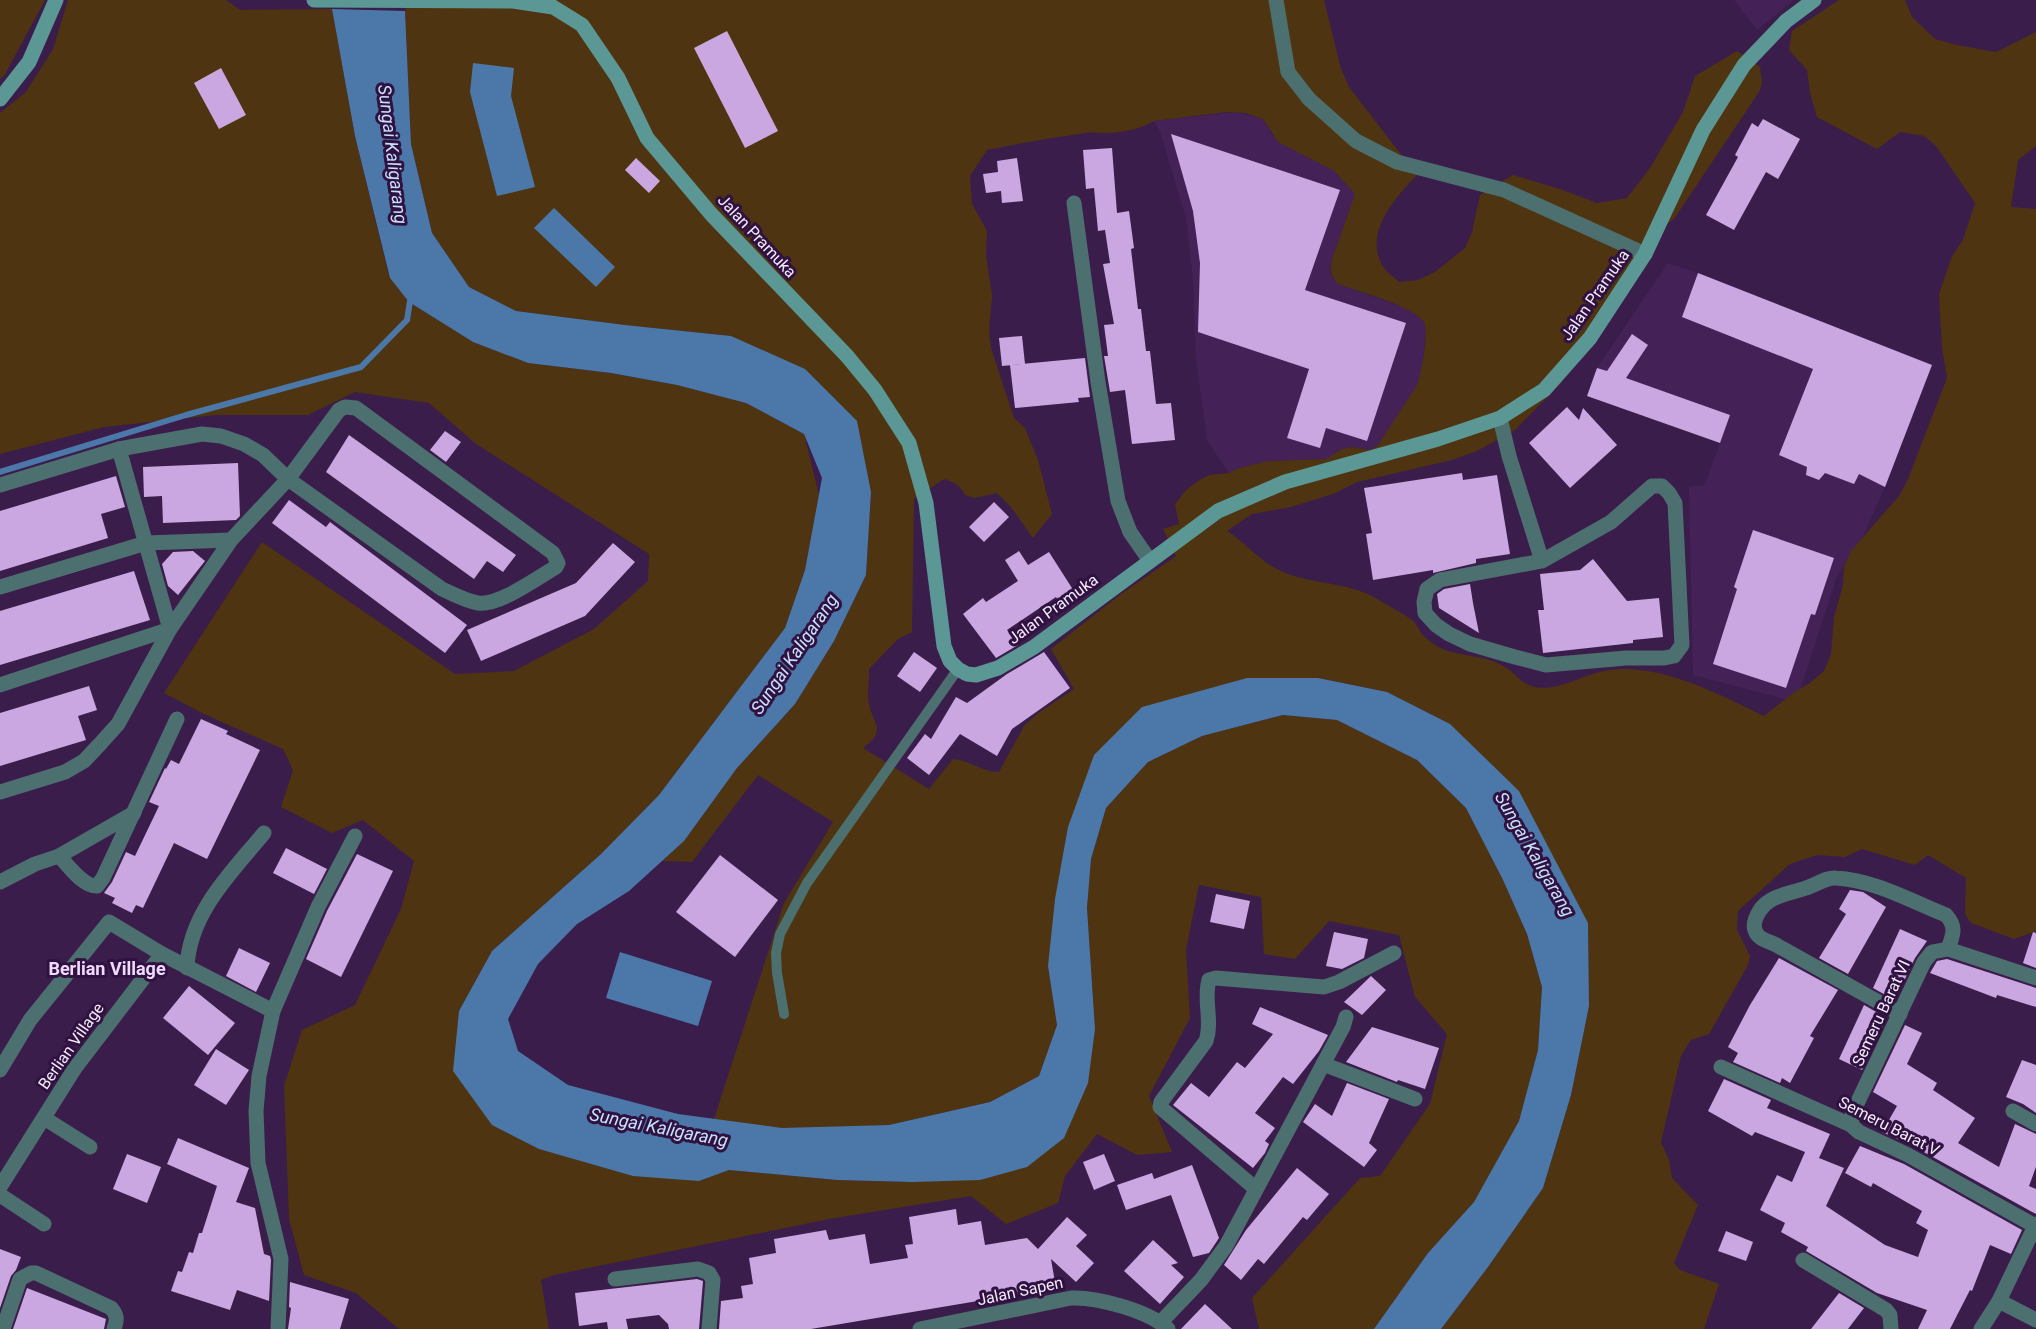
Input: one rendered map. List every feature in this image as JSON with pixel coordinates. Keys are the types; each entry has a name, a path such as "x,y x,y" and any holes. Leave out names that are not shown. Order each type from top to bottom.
{"main road":[{"path":"0,99 29,62 56,0"},
{"name":"Jalan Pramuka","path":"314,0 513,1 553,7 582,25 618,78 647,138 711,214 847,356 875,390 909,443 926,503 944,646 950,661 958,669 975,675 1011,661 1034,647 1218,511 1285,482 1438,439 1500,418 1544,390 1590,338 1645,254 1702,130 1744,64 1786,21 1814,0"}],"street":[{"path":"1276,0 1288,72 1309,99 1356,141 1397,162 1504,190 1645,254"},
{"path":"1074,203 1098,382 1118,501 1130,532 1150,561"},
{"path":"0,484 119,449 202,434 221,436 244,444 263,455 288,479 442,589 477,603 495,601 556,567 558,563 554,553 356,408 345,407 339,410 288,479 231,540 170,629 118,724 84,761 65,772 0,792"},
{"path":"1500,418 1509,456 1542,561"},
{"path":"119,449 170,629"},
{"path":"1652,486 1662,486 1675,503 1682,645 1674,656 1664,658 1626,658 1545,665 1470,644 1442,630 1425,613 1424,602 1427,590 1440,580 1542,561 1611,522 1652,486"},
{"path":"0,587 146,543 231,540"},
{"path":"0,685 170,629"},
{"path":"59,856 83,881 92,886 96,886 103,878 177,719"},
{"path":"0,882 35,864 59,856 134,813"},
{"path":"187,968 188,950 212,896 264,833"},
{"path":"278,1329 281,1259 258,1163 256,1112 259,1076 273,1011 318,907 355,836"},
{"path":"1900,1014 1760,938 1755,932 1755,921 1762,907 1779,896 1808,888 1833,877 1867,883 1946,915 1953,922 1954,931 1948,949 2036,978"},
{"path":"0,1070 30,1020 109,922 187,968 273,1011"},
{"name":"Semeru Barat VI","path":"1851,1125 1853,1112 1924,962 1932,952 1948,949"},
{"path":"1256,1189 1160,1107 1161,1102 1206,1041 1209,1032 1207,988 1209,980 1216,978 1324,987 1339,982 1394,953"},
{"name":"Berlian Village","path":"0,1187 75,1068 162,954"},
{"path":"1165,1326 1226,1246 1343,1027 1346,1017"},
{"path":"1323,1064 1414,1099"},
{"name":"Semeru Barat V","path":"1721,1067 1851,1125 1858,1132 1918,1160 2036,1225"},
{"path":"2013,1111 2036,1124"},
{"path":"44,1118 90,1147"},
{"path":"0,1195 44,1224"},
{"path":"1981,1329 1999,1300 2036,1225"},
{"path":"1803,1260 1886,1310 1890,1315 1891,1329"},
{"path":"615,1279 698,1269 709,1273 713,1280 709,1329"},
{"path":"3,1329 20,1279 36,1273 111,1308 117,1318 114,1329"},
{"name":"Jalan Sapen","path":"920,1329 950,1326 1071,1298 1108,1302 1165,1326"},
{"path":"1999,1300 2036,1320"}],"lane":[{"path":"784,1014 776,953 780,934 807,883 958,669"}],"shaded area":[{"path":"0,0 45,0 4,76 0,79"},
{"path":"68,0 226,0 240,10 332,9 355,136 388,272 409,302 473,342 528,363 611,373 677,385 746,403 804,434 819,495 805,570 785,628 659,795 601,854 492,951 459,1011 699,1181 729,1170 837,1180 912,1182 1095,1029 1087,908 1091,859 1106,808 1148,762 1202,736 1283,715 1337,720 1417,760 1466,808 1503,880 1527,934 1542,987 1538,1050 1519,1121 1474,1202 1428,1253 1374,1329 1259,1329 1252,1298 1360,1178 1380,1176 1430,1104 1447,1034 1415,997 1399,935 1329,921 1295,959 1264,954 1261,897 1199,885 1186,950 1190,1018 1149,1096 1172,1152 1137,1155 1097,1134 1065,1176 1058,1203 1006,1224 971,1196 829,1219 554,1275 541,1280 549,1329 399,1329 356,1293 304,1275 289,1219 284,1086 302,1030 355,1005 401,909 414,861 363,820 332,833 281,807 293,770 283,749 204,714 164,693 262,542 455,674 514,671 594,629 648,581 649,554 476,444 429,403 355,392 308,415 216,415 104,427 0,454 0,113 26,92 53,49"},
{"path":"408,0 1324,0 1341,69 1349,87 1417,175 1384,216 1379,228 1377,253 1382,265 1399,282 1418,280 1435,272 1465,248 1472,232 1480,195 1513,175 1597,203 1627,198 1650,168 1683,112 1695,76 1737,51 1760,67 1762,83 1759,92 1674,219 1643,241 1626,272 1599,335 1561,383 1515,430 1477,451 1452,460 1357,482 1333,494 1291,507 1252,514 1227,531 1273,567 1305,579 1366,593 1412,620 1424,636 1440,648 1498,663 1522,681 1535,687 1562,685 1609,670 1648,671 1689,682 1764,716 1824,671 1831,654 1834,617 1843,585 1844,567 1851,551 1899,496 1908,479 1947,378 1942,348 1939,294 1952,256 1963,240 1975,203 1936,146 1924,136 1900,132 1877,149 1817,117 1810,93 1807,70 1789,50 1792,31 1839,0 1905,0 1912,17 1935,39 1957,45 1996,52 2036,32 2036,146 2018,160 2011,207 2036,209 2036,931 2014,939 1971,923 1965,914 1966,878 1928,855 1915,865 1862,849 1845,857 1817,855 1790,864 1738,911 1737,930 1750,956 1748,965 1709,1034 1691,1040 1681,1056 1661,1142 1669,1160 1672,1178 1698,1205 1674,1263 1680,1270 1719,1284 1704,1329 1441,1329 1543,1188 1571,1095 1589,1006 1588,923 1450,724 1387,692 1318,678 1142,707 1048,966 1057,1025 1039,1076 990,1102 889,1125 782,1129 714,1119 784,903 833,822 758,775 692,862 662,861 684,841 737,768 795,704 834,641 866,575 871,492 731,336 516,311 469,287 432,233 411,144 405,11","holes":["1227,112 1245,113 1263,119 1278,142 1334,171 1355,194 1332,259 1332,275 1338,284 1408,310 1423,321 1426,333 1423,362 1417,385 1378,445 1370,450 1351,447 1342,449 1326,459 1268,461 1239,468 1229,473 1210,475 1186,490 1175,504 1179,524 1163,529 1176,556 1121,594 1051,649 1074,689 1037,714 1024,726 999,772 953,759 929,789 863,748 875,736 877,730 869,707 869,669 898,639 912,632 914,499 944,479 956,484 965,495 975,498 997,493 1011,507 1033,538 1052,514 1038,460 1025,428 1014,418 991,348 989,331 992,296 986,255 987,231 972,204 970,176 987,150 1085,133 1127,131 1154,121"]},
{"path":"1734,0 1794,0 1757,30"},
{"path":"1235,112 1263,119 1272,135 1334,171 1355,194 1332,259 1330,268 1332,278 1338,284 1408,309 1424,321 1426,330 1421,375 1417,385 1378,446 1370,450 1351,447 1326,459 1268,461 1239,468 1229,473 1207,440 1196,359 1193,278 1186,218 1160,131 1154,121"},
{"path":"1668,263 1932,365 1885,487 1863,536 1837,576 1796,702 1693,675 1689,487 1705,485 1730,415 1597,368"}],"water":[{"name":"Sungai Kaligarang","path":"332,9 405,11 411,144 432,233 469,287 516,311 731,336 805,369 857,421 871,492 866,575 834,641 795,704 737,768 684,841 629,891 577,924 538,964 508,1019 518,1051 568,1085 678,1114 782,1128 889,1125 990,1102 1039,1076 1057,1025 1048,966 1055,899 1068,827 1094,755 1142,707 1247,678 1318,678 1387,692 1450,724 1519,791 1588,923 1589,1006 1571,1095 1543,1188 1441,1329 1374,1329 1428,1253 1474,1202 1519,1121 1538,1050 1542,987 1527,934 1503,880 1466,808 1417,760 1337,720 1283,715 1202,736 1148,762 1106,808 1091,859 1087,908 1095,1029 1088,1083 1064,1138 1027,1167 980,1180 912,1182 837,1180 729,1170 699,1181 633,1176 539,1149 492,1125 453,1071 459,1011 492,951 601,854 659,795 785,628 805,570 822,478 804,434 746,403 677,385 611,373 528,363 473,342 409,302 390,278 355,136"},
{"path":"473,63 514,68 511,96 535,187 497,196 470,92"},
{"path":"554,208 615,267 596,287 534,228"},
{"path":"620,952 712,981 698,1026 606,998"}],"building":[{"path":"727,31 778,131 745,148 694,48"},
{"path":"221,68 246,115 219,129 194,83"},
{"path":"1763,119 1800,139 1778,179 1766,172 1734,230 1706,215 1738,157 1735,155 1752,123 1758,127"},
{"path":"1171,134 1340,190 1305,290 1406,323 1367,441 1326,428 1320,448 1287,438 1309,369 1198,332 1200,263 1193,211"},
{"path":"1112,148 1117,213 1129,211 1138,309 1141,309 1146,351 1150,351 1156,404 1171,403 1175,440 1132,444 1125,390 1110,392 1104,356 1108,356 1104,325 1114,324 1103,264 1110,263 1105,230 1098,231 1094,188 1086,189 1083,150"},
{"path":"636,158 660,181 649,193 625,170"},
{"path":"1017,158 1023,201 1002,203 1001,191 986,193 983,174 998,172 997,161"},
{"path":"1698,273 1932,365 1885,487 1859,474 1854,484 1825,473 1819,480 1806,475 1807,467 1779,455 1813,369 1682,317"},
{"path":"1632,334 1648,345 1626,378 1730,415 1720,443 1587,396 1597,368 1607,371"},
{"path":"1022,336 1025,364 1002,366 999,338"},
{"path":"1085,358 1090,397 1078,398 1079,402 1015,408 1010,365"},
{"path":"1567,407 1579,420 1583,408 1617,445 1570,488 1529,443"},
{"path":"445,431 461,442 446,462 430,450"},
{"path":"349,435 516,555 503,572 487,561 474,579 326,472"},
{"path":"238,463 240,516 236,520 163,523 162,496 144,497 143,467"},
{"path":"1462,473 1463,480 1497,475 1510,554 1476,559 1476,563 1433,573 1433,570 1373,580 1366,534 1372,533 1364,488"},
{"path":"116,476 125,507 101,514 108,538 0,571 0,511"},
{"path":"289,500 326,527 330,522 467,625 445,653 272,523"},
{"path":"994,502 1009,517 984,542 969,527"},
{"path":"1753,530 1834,558 1815,615 1811,614 1786,688 1713,664 1737,589 1734,587"},
{"path":"613,543 635,562 585,616 481,661 467,630 576,583"},
{"path":"193,551 205,561 178,595 168,586 162,564 173,552"},
{"path":"1019,551 1028,565 1049,552 1077,596 1062,607 1056,597 1007,630 1018,645 996,658 963,614 983,598 986,602 1018,581 1005,560"},
{"path":"1593,559 1627,601 1659,598 1663,637 1633,640 1633,643 1543,653 1538,610 1544,610 1540,574 1580,570"},
{"path":"134,571 150,620 0,665 0,611"},
{"path":"1470,584 1479,633 1439,608 1437,594 1444,589"},
{"path":"914,652 937,668 920,692 897,676"},
{"path":"1044,652 1070,688 1012,729 997,756 960,734 929,775 907,758 925,734 931,739 956,697 967,703 1007,674"},
{"path":"89,686 97,710 78,716 86,740 0,766 0,713"},
{"path":"201,719 228,731 226,734 260,750 207,859 174,843 143,908 136,905 132,913 112,903 115,898 104,893 112,882 126,852 135,856 159,806 149,802 165,768 171,760 179,764"},
{"path":"286,848 327,869 314,894 273,873"},
{"path":"357,854 393,871 341,977 306,959 327,911"},
{"path":"720,855 778,900 735,957 676,912"},
{"path":"1850,890 1863,892 1886,907 1848,974 1819,958 1846,914 1839,909"},
{"path":"1216,894 1250,901 1244,929 1210,922"},
{"path":"1900,929 1927,941 1915,958 1904,981 1899,979 1889,997 1873,988"},
{"path":"1334,932 1368,939 1364,958 1342,969 1326,966"},
{"path":"2033,932 2036,933 2036,968 2023,963"},
{"path":"239,948 270,963 256,992 226,976"},
{"path":"1779,958 1838,990 1810,1036 1814,1038 1790,1083 1782,1078 1780,1083 1733,1062 1738,1053 1728,1047"},
{"path":"1947,959 2036,988 2036,1007 1997,995 1996,998 1930,973 1937,961"},
{"path":"1371,976 1386,990 1362,1015 1344,1002"},
{"path":"189,986 235,1023 208,1055 163,1018"},
{"path":"1864,1005 1887,1018 1862,1070 1839,1059"},
{"path":"1260,1007 1328,1035 1319,1051 1293,1084 1283,1077 1255,1113 1275,1128 1265,1141 1269,1144 1265,1153 1253,1168 1173,1105 1191,1083 1209,1097 1237,1062 1245,1068 1273,1034 1252,1024"},
{"path":"1905,1025 1922,1033 1907,1064 1937,1083 1933,1090 1975,1118 1958,1143 1999,1167 2015,1124 2036,1134 2036,1167 2029,1186 2036,1189 2036,1214 1913,1146 1882,1132 1897,1106 1873,1092"},
{"path":"1372,1027 1439,1048 1425,1089 1398,1080 1397,1082 1346,1062"},
{"path":"216,1049 249,1070 226,1105 194,1085"},
{"path":"2022,1060 2036,1065 2036,1113 2023,1104 2006,1097"},
{"path":"1724,1079 1771,1100 1767,1108 1830,1134 1819,1158 1844,1168 1826,1206 1885,1245 1918,1257 1928,1230 1916,1223 1922,1211 1873,1183 1871,1187 1845,1173 1860,1146 1904,1164 2022,1230 2011,1254 1990,1245 1972,1291 1970,1290 1950,1329 1918,1329 1927,1310 1877,1293 1806,1251 1808,1247 1781,1232 1785,1223 1760,1210 1777,1175 1792,1182 1805,1152 1755,1132 1752,1136 1708,1111"},
{"path":"1347,1083 1389,1099 1369,1143 1377,1150 1364,1167 1303,1122 1315,1104 1332,1116"},
{"path":"178,1138 249,1168 236,1202 255,1208 264,1254 270,1256 271,1260 269,1301 237,1290 230,1310 171,1291 178,1271 182,1272 189,1252 193,1253 199,1233 202,1233 217,1186 167,1164"},
{"path":"127,1154 161,1167 147,1203 113,1189"},
{"path":"1104,1154 1115,1181 1094,1190 1083,1162"},
{"path":"1192,1165 1219,1238 1209,1253 1193,1257 1171,1195 1126,1210 1117,1185 1152,1173 1154,1179"},
{"path":"1297,1168 1329,1194 1307,1220 1303,1217 1264,1264 1258,1259 1241,1280 1224,1265 1246,1230"},
{"path":"956,1209 958,1225 981,1221 985,1245 1027,1238 1038,1249 1067,1217 1087,1235 1076,1246 1094,1263 1076,1282 1051,1259 1056,1288 811,1329 719,1329 721,1301 743,1298 741,1286 753,1284 749,1258 776,1253 774,1239 826,1230 829,1240 865,1234 870,1264 908,1258 905,1245 913,1244 909,1217"},
{"path":"1726,1231 1753,1242 1746,1261 1718,1251"},
{"path":"1153,1240 1178,1263 1171,1265 1184,1277 1160,1304 1124,1271"},
{"path":"0,1249 21,1257 11,1276 0,1308"},
{"path":"697,1279 703,1281 699,1329 669,1329 668,1324 659,1315 626,1319 628,1329 608,1329 607,1322 579,1326 575,1293"},
{"path":"290,1282 349,1299 340,1329 288,1329 291,1308 289,1307"},
{"path":"27,1288 106,1319 104,1329 13,1329"},
{"path":"1839,1293 1864,1308 1848,1329 1811,1329"},
{"path":"1205,1304 1232,1329 1181,1329"}],"waterway":[{"path":"0,472 186,415 361,367 407,320 411,295"}],"district":[{"name":"Berlian Village","path":"107,968"}]}
